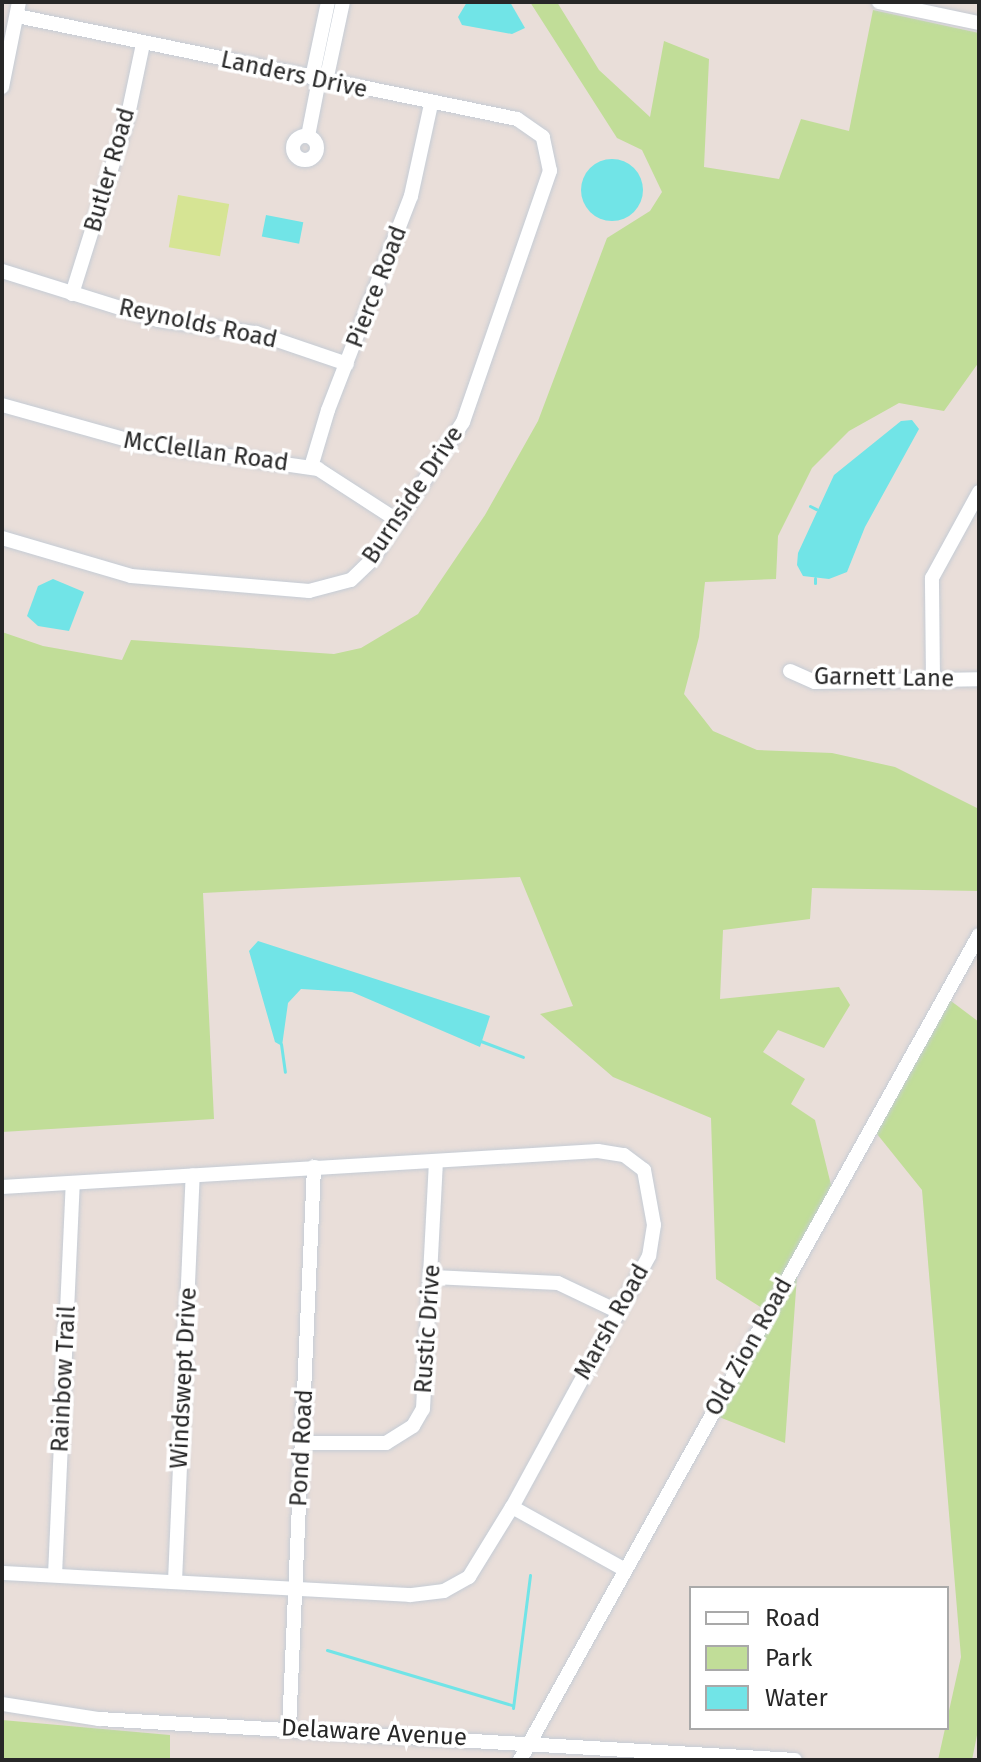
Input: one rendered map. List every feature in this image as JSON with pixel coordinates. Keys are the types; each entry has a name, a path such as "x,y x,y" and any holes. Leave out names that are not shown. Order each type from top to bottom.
{"street":[{"path":"308,136 319,80 328,2"},
{"path":"319,80 343,2"},
{"path":"879,2 979,23"},
{"path":"2,87 18,9"},
{"name":"Landers Drive","path":"18,9 143,44 517,119 538,131 551,159"},
{"name":"Butler Road","path":"72,294 128,115 143,44"},
{"name":"Pierce Road","path":"311,467 411,196 431,104"},
{"name":"Burnside Drive","path":"2,538 131,576 318,591 356,576 398,521 463,422 548,184 551,159"},
{"name":"Reynolds Road","path":"2,271 158,320 256,333 347,364"},
{"name":"McClellan Road","path":"2,405 138,443 311,467 398,521"},
{"path":"933,680 932,578 979,492"},
{"name":"Garnett Lane","path":"790,671 815,682 979,679"},
{"name":"Old Zion Road","path":"520,1760 979,935"},
{"name":"Marsh Road","path":"2,1187 598,1151 636,1162 650,1181 653,1238 512,1507 469,1577 444,1591 410,1595 2,1573"},
{"name":"Rustic Drive","path":"302,1443 386,1443 413,1426 423,1409 433,1277 436,1162"},
{"name":"Pond Road","path":"289,1729 314,1167"},
{"name":"Windswept Drive","path":"175,1581 193,1175"},
{"name":"Rainbow Trail","path":"55,1575 73,1184"},
{"path":"433,1277 558,1283 617,1311"},
{"path":"512,1507 625,1570"},
{"name":"Delaware Avenue","path":"2,1704 99,1719 531,1741 795,1760"}],"green space":[{"path":"530,2 557,2 599,70 650,117 664,41 709,59 704,167 779,179 801,119 849,131 873,10 979,33 979,362 944,411 899,403 849,431 812,468 778,536 776,579 705,582 699,637 684,694 713,731 757,750 832,753 895,767 979,809 979,891 812,888 810,919 723,930 720,999 839,987 850,1005 824,1048 778,1030 763,1052 805,1079 791,1104 815,1120 834,1197 798,1262 785,1443 714,1415 770,1313 716,1279 711,1118 613,1077 540,1014 573,1006 520,877 203,893 214,1119 2,1132 2,632 43,646 122,660 131,640 334,654 361,648 418,614 485,515 538,421 607,238 650,211 662,192 642,150 617,138"},
{"path":"178,195 229,204 220,256 169,247"},
{"path":"947,998 979,1022 979,1725 972,1760 938,1760 945,1730 949,1730 949,1711 961,1657 922,1190 873,1129"},
{"path":"2,1720 170,1735 170,1760 2,1760"}],"water":[{"path":"467,2 510,2 525,28 512,34 462,25 458,17"},
{"path":"612,159 624,161 634,168 641,178 641,202 634,212 624,219 612,221 600,219 590,212 583,202 581,190 583,178 590,168 600,161"},
{"path":"266,215 303,222 299,244 262,237"},
{"path":"912,420 919,429 865,527 847,572 829,579 803,576 797,565 798,553 834,475 901,421"},
{"path":"53,579 84,592 69,631 38,626 27,616 38,586"},
{"path":"258,941 490,1016 480,1047 352,992 301,989 288,1003 282,1046 275,1042 249,951"}],"waterway":[{"path":"810,506 816,509"},
{"path":"815,578 815,583"},
{"path":"478,1040 523,1057"},
{"path":"281,1044 285,1072"},
{"path":"513,1708 530,1575"},
{"path":"327,1650 512,1705"}]}
